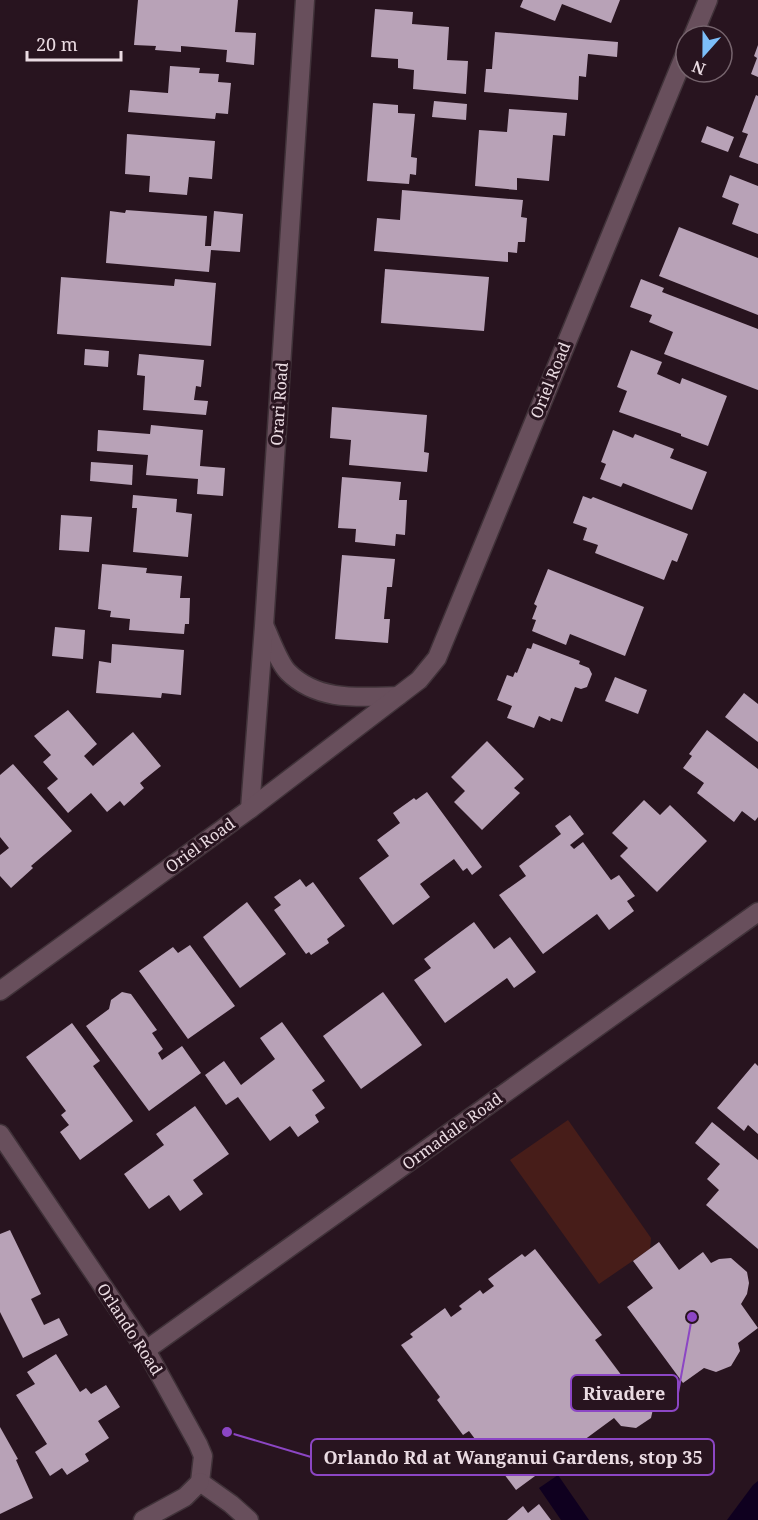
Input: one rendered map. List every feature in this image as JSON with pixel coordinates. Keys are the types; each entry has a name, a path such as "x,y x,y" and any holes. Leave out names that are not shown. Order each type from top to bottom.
{"street":[{"name":"Orari Road","path":"250,809 305,0"},
{"path":"698,24 708,0"},
{"name":"Oriel Road","path":"0,991 250,809 419,680 437,658 674,81"},
{"path":"264,626 287,672 315,691 352,698 398,696"},
{"name":"Ormadale Road","path":"146,1350 758,912"},
{"name":"Orlando Road","path":"0,1134 146,1350 198,1444 202,1456 200,1482"},
{"path":"143,1520 184,1497 200,1482 231,1503 249,1520"}],"shaded area":[{"path":"568,1120 651,1238 650,1249 599,1284 510,1160"},
{"path":"558,1475 589,1520 561,1520 539,1488"},
{"path":"758,1481 758,1520 727,1520 753,1485"}],"building":[{"path":"138,0 238,0 235,32 256,33 254,65 226,62 227,50 181,46 181,52 155,50 156,46 134,45"},
{"path":"523,0 620,0 611,23 562,4 555,21 520,7"},
{"path":"375,9 413,12 412,24 449,27 447,60 468,61 466,94 413,89 414,70 398,68 398,59 371,57"},
{"path":"495,32 618,42 617,57 588,54 586,77 579,76 578,100 484,92 486,69 492,69"},
{"path":"758,45 758,77 751,74 757,58 754,56"},
{"path":"170,66 200,68 199,73 219,74 218,82 231,83 228,114 216,113 215,119 128,112 130,90 168,93"},
{"path":"756,95 758,96 758,164 739,157 748,134 742,132"},
{"path":"434,101 467,104 466,120 432,117"},
{"path":"373,103 398,105 398,113 415,114 411,157 417,158 416,175 410,174 409,184 367,181"},
{"path":"509,109 567,113 565,136 553,135 549,181 517,178 517,190 475,186 479,130 507,132"},
{"path":"707,126 734,137 728,152 701,142"},
{"path":"127,134 215,141 212,179 189,177 187,195 149,192 150,176 125,174"},
{"path":"730,175 758,186 758,234 732,224 739,204 722,197"},
{"path":"402,190 523,200 521,217 527,218 525,242 518,242 517,253 508,252 508,262 374,251 377,218 400,220"},
{"path":"126,210 207,216 205,246 211,246 214,211 243,214 240,252 211,250 209,272 106,263 110,211 125,213"},
{"path":"679,227 758,258 758,315 659,276"},
{"path":"385,269 489,277 484,331 381,323"},
{"path":"61,277 174,286 175,279 216,283 211,346 57,334"},
{"path":"641,279 664,288 662,292 758,329 758,390 664,354 673,332 649,322 652,315 630,307"},
{"path":"85,349 109,351 108,367 84,365"},
{"path":"631,350 662,362 657,374 680,384 682,378 727,396 708,446 619,412 627,391 617,387"},
{"path":"139,354 204,360 201,387 196,386 194,400 208,401 206,415 143,410 145,376 137,375"},
{"path":"332,407 427,415 424,452 429,453 427,472 349,465 351,440 330,438"},
{"path":"151,425 203,430 200,466 225,468 223,496 197,494 198,479 146,475 148,455 97,451 98,430 150,434"},
{"path":"613,430 633,438 635,434 674,449 670,458 707,472 692,510 623,483 621,487 600,479 606,464 601,462"},
{"path":"91,462 133,465 132,485 90,481"},
{"path":"342,477 401,482 399,500 407,500 405,535 396,534 395,546 355,542 356,529 338,528"},
{"path":"133,495 177,499 176,512 192,514 188,557 133,552 137,508 132,508"},
{"path":"583,496 591,499 593,497 688,534 677,562 672,560 664,580 595,553 598,545 583,540 587,528 573,523"},
{"path":"61,515 92,517 89,552 59,550"},
{"path":"342,555 395,559 392,587 387,587 384,619 390,619 388,643 335,639"},
{"path":"102,564 147,568 146,573 182,576 180,598 190,598 189,624 185,624 184,634 129,630 130,619 110,617 111,611 98,609"},
{"path":"548,569 644,607 625,656 570,634 566,645 532,631 536,620 532,619 537,606 534,604"},
{"path":"55,627 85,630 83,659 52,656"},
{"path":"533,643 580,661 579,664 589,668 592,674 587,687 581,689 575,687 562,722 551,718 550,721 539,716 534,728 507,718 512,706 497,700 507,675 513,677 515,672 517,673 527,648 531,649"},
{"path":"112,644 184,650 181,695 162,693 161,698 96,693 99,661 111,663"},
{"path":"615,677 647,690 638,714 605,701"},
{"path":"744,693 758,704 758,742 725,717"},
{"path":"68,710 97,744 84,756 93,766 133,732 161,766 140,783 144,788 124,806 120,801 107,812 91,793 68,813 47,788 58,779 43,762 51,755 34,736"},
{"path":"707,730 758,769 758,817 755,821 742,811 734,822 697,793 704,783 683,768 692,756 689,754"},
{"path":"487,741 524,779 514,788 520,793 482,830 454,802 465,791 451,777"},
{"path":"13,764 72,831 31,866 33,868 11,888 0,876 0,855 9,848 0,837 0,775"},
{"path":"427,792 482,867 472,875 467,868 463,871 454,859 420,884 430,897 393,925 359,878 389,856 377,840 400,823 393,813"},
{"path":"644,800 660,815 670,805 707,841 657,892 620,856 628,848 612,833"},
{"path":"570,815 584,834 570,845 574,849 583,842 611,880 619,875 635,896 627,901 634,911 609,930 597,914 543,954 499,895 526,876 519,866 561,834 555,826"},
{"path":"300,879 306,887 313,882 345,926 327,939 329,943 311,955 309,952 306,954 274,910 281,905 274,897"},
{"path":"247,902 286,954 240,988 203,937"},
{"path":"474,922 494,949 510,937 536,972 514,988 507,978 445,1023 414,980 431,968 424,959"},
{"path":"190,945 235,1006 188,1039 139,971 173,947 178,953"},
{"path":"122,992 131,994 157,1030 152,1033 163,1049 158,1053 162,1060 182,1046 201,1073 149,1111 86,1026 109,1009 111,1000"},
{"path":"383,992 422,1045 361,1089 323,1036"},
{"path":"282,1022 325,1081 312,1090 325,1108 315,1115 319,1122 298,1137 290,1126 270,1141 238,1097 226,1105 205,1075 224,1061 241,1085 275,1059 260,1038"},
{"path":"72,1023 100,1061 93,1066 133,1121 80,1160 60,1132 69,1125 61,1115 66,1111 26,1057"},
{"path":"755,1063 758,1066 758,1134 748,1125 744,1131 717,1108"},
{"path":"195,1106 229,1154 193,1180 203,1194 180,1211 169,1195 149,1209 124,1174 164,1145 156,1134"},
{"path":"712,1122 758,1160 758,1249 706,1205 719,1190 707,1179 720,1164 695,1143"},
{"path":"10,1230 41,1294 31,1299 44,1325 59,1318 68,1335 23,1358 0,1312 0,1234"},
{"path":"659,1242 679,1270 703,1252 711,1263 719,1259 731,1258 747,1272 749,1283 747,1294 741,1304 758,1328 738,1343 740,1351 731,1366 716,1372 704,1368 683,1383 627,1307 653,1288 633,1261"},
{"path":"535,1249 602,1335 595,1340 628,1384 645,1386 655,1400 651,1418 636,1428 621,1426 614,1418 516,1490 469,1431 463,1435 437,1400 440,1397 401,1345 413,1337 410,1334 445,1308 451,1317 462,1309 459,1306 480,1290 483,1294 494,1286 488,1279 522,1254 525,1257"},
{"path":"56,1354 80,1392 86,1388 91,1394 106,1385 120,1407 98,1421 109,1438 85,1454 89,1461 67,1475 62,1468 50,1476 35,1452 47,1444 16,1395 35,1384 27,1372"},
{"path":"0,1427 18,1459 16,1460 33,1498 0,1514"},
{"path":"539,1504 551,1520 507,1520 523,1506 528,1513"}],"place":[{"name":"Rivadere","path":"692,1317"},
{"name":"Orlando Rd at Wanganui Gardens, stop 35","path":"227,1432"}]}
